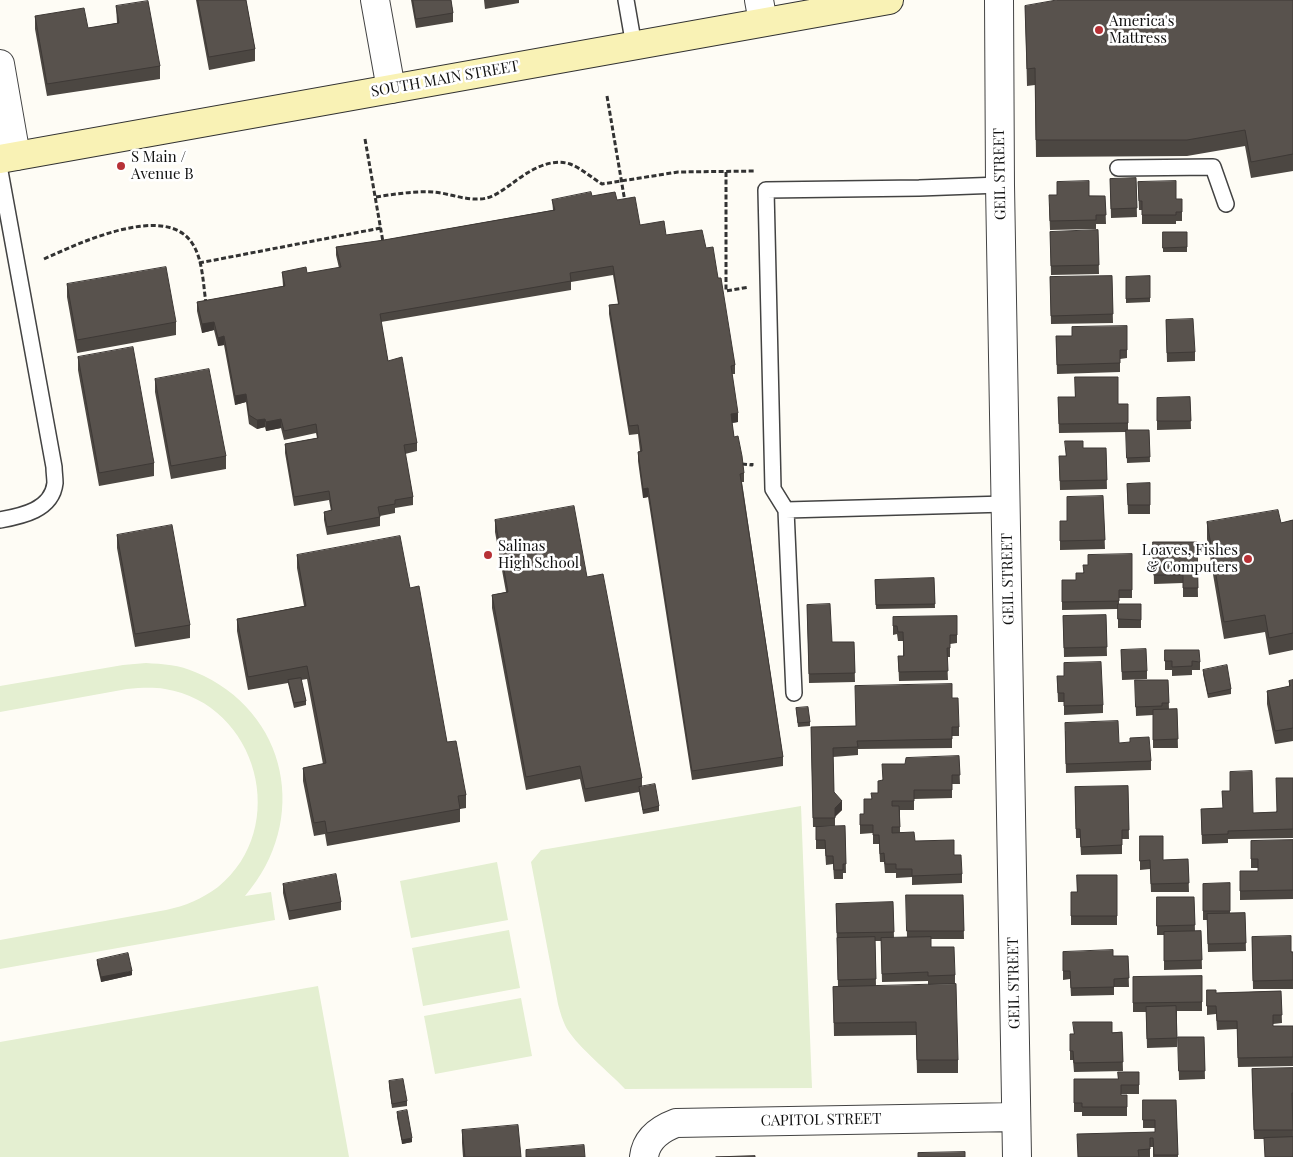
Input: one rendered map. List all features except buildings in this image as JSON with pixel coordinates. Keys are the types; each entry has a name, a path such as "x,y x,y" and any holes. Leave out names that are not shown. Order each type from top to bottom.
{"main road":[{"name":"SOUTH MAIN STREET","path":"5,162 391,89 634,46 761,11 889,0"}],"street":[{"path":"375,0 391,89"},
{"name":"GEIL STREET","path":"999,0 1000,185 1017,1157"},
{"path":"0,64 5,162"},
{"name":"CAPITOL STREET","path":"644,1157 645,1149 653,1137 663,1128 676,1123 1016,1117"}],"lane":[{"path":"626,0 634,46"},
{"path":"0,520 25,516 42,506 55,484 54,467 5,162"},
{"path":"1118,168 1213,167 1226,204"},
{"path":"794,694 786,510 773,489 766,190 1000,185"},
{"path":"786,510 1006,504"}],"path":[{"path":"607,96 626,207"},
{"path":"365,139 382,228 384,249"},
{"path":"376,197 412,192 434,192 477,200 496,194 530,170 560,163 570,164 602,184 678,172 765,171"},
{"path":"726,172 726,291 749,287"},
{"path":"44,260 96,237 150,226 167,227 185,236 194,248 208,308"},
{"path":"199,263 382,228"},
{"path":"742,464 752,465 752,455"}],"green space":[{"path":"146,663 171,665 195,672 227,690 252,713 269,740 280,770 283,802 278,835 265,866 245,896 271,892 275,920 0,969 0,940 166,910 193,902 218,887 240,862 254,833 258,802 254,771 242,743 223,718 197,699 165,689 137,688 0,712 0,686 123,665"},
{"path":"801,806 812,1088 625,1089 579,1044 564,1023 558,1004 531,862 541,850"},
{"path":"497,862 508,920 411,938 400,881"},
{"path":"509,930 520,988 423,1006 412,948"},
{"path":"318,986 349,1157 0,1157 0,1042"},
{"path":"521,998 532,1056 435,1074 424,1016"}],"place":[{"name":"America's Mattress","path":"1099,30"},
{"name":"S Main / Avenue B","path":"121,166"},
{"name":"Salinas High School","path":"488,555"},
{"name":"Loaves, Fishes & Computers","path":"1248,559"}]}
